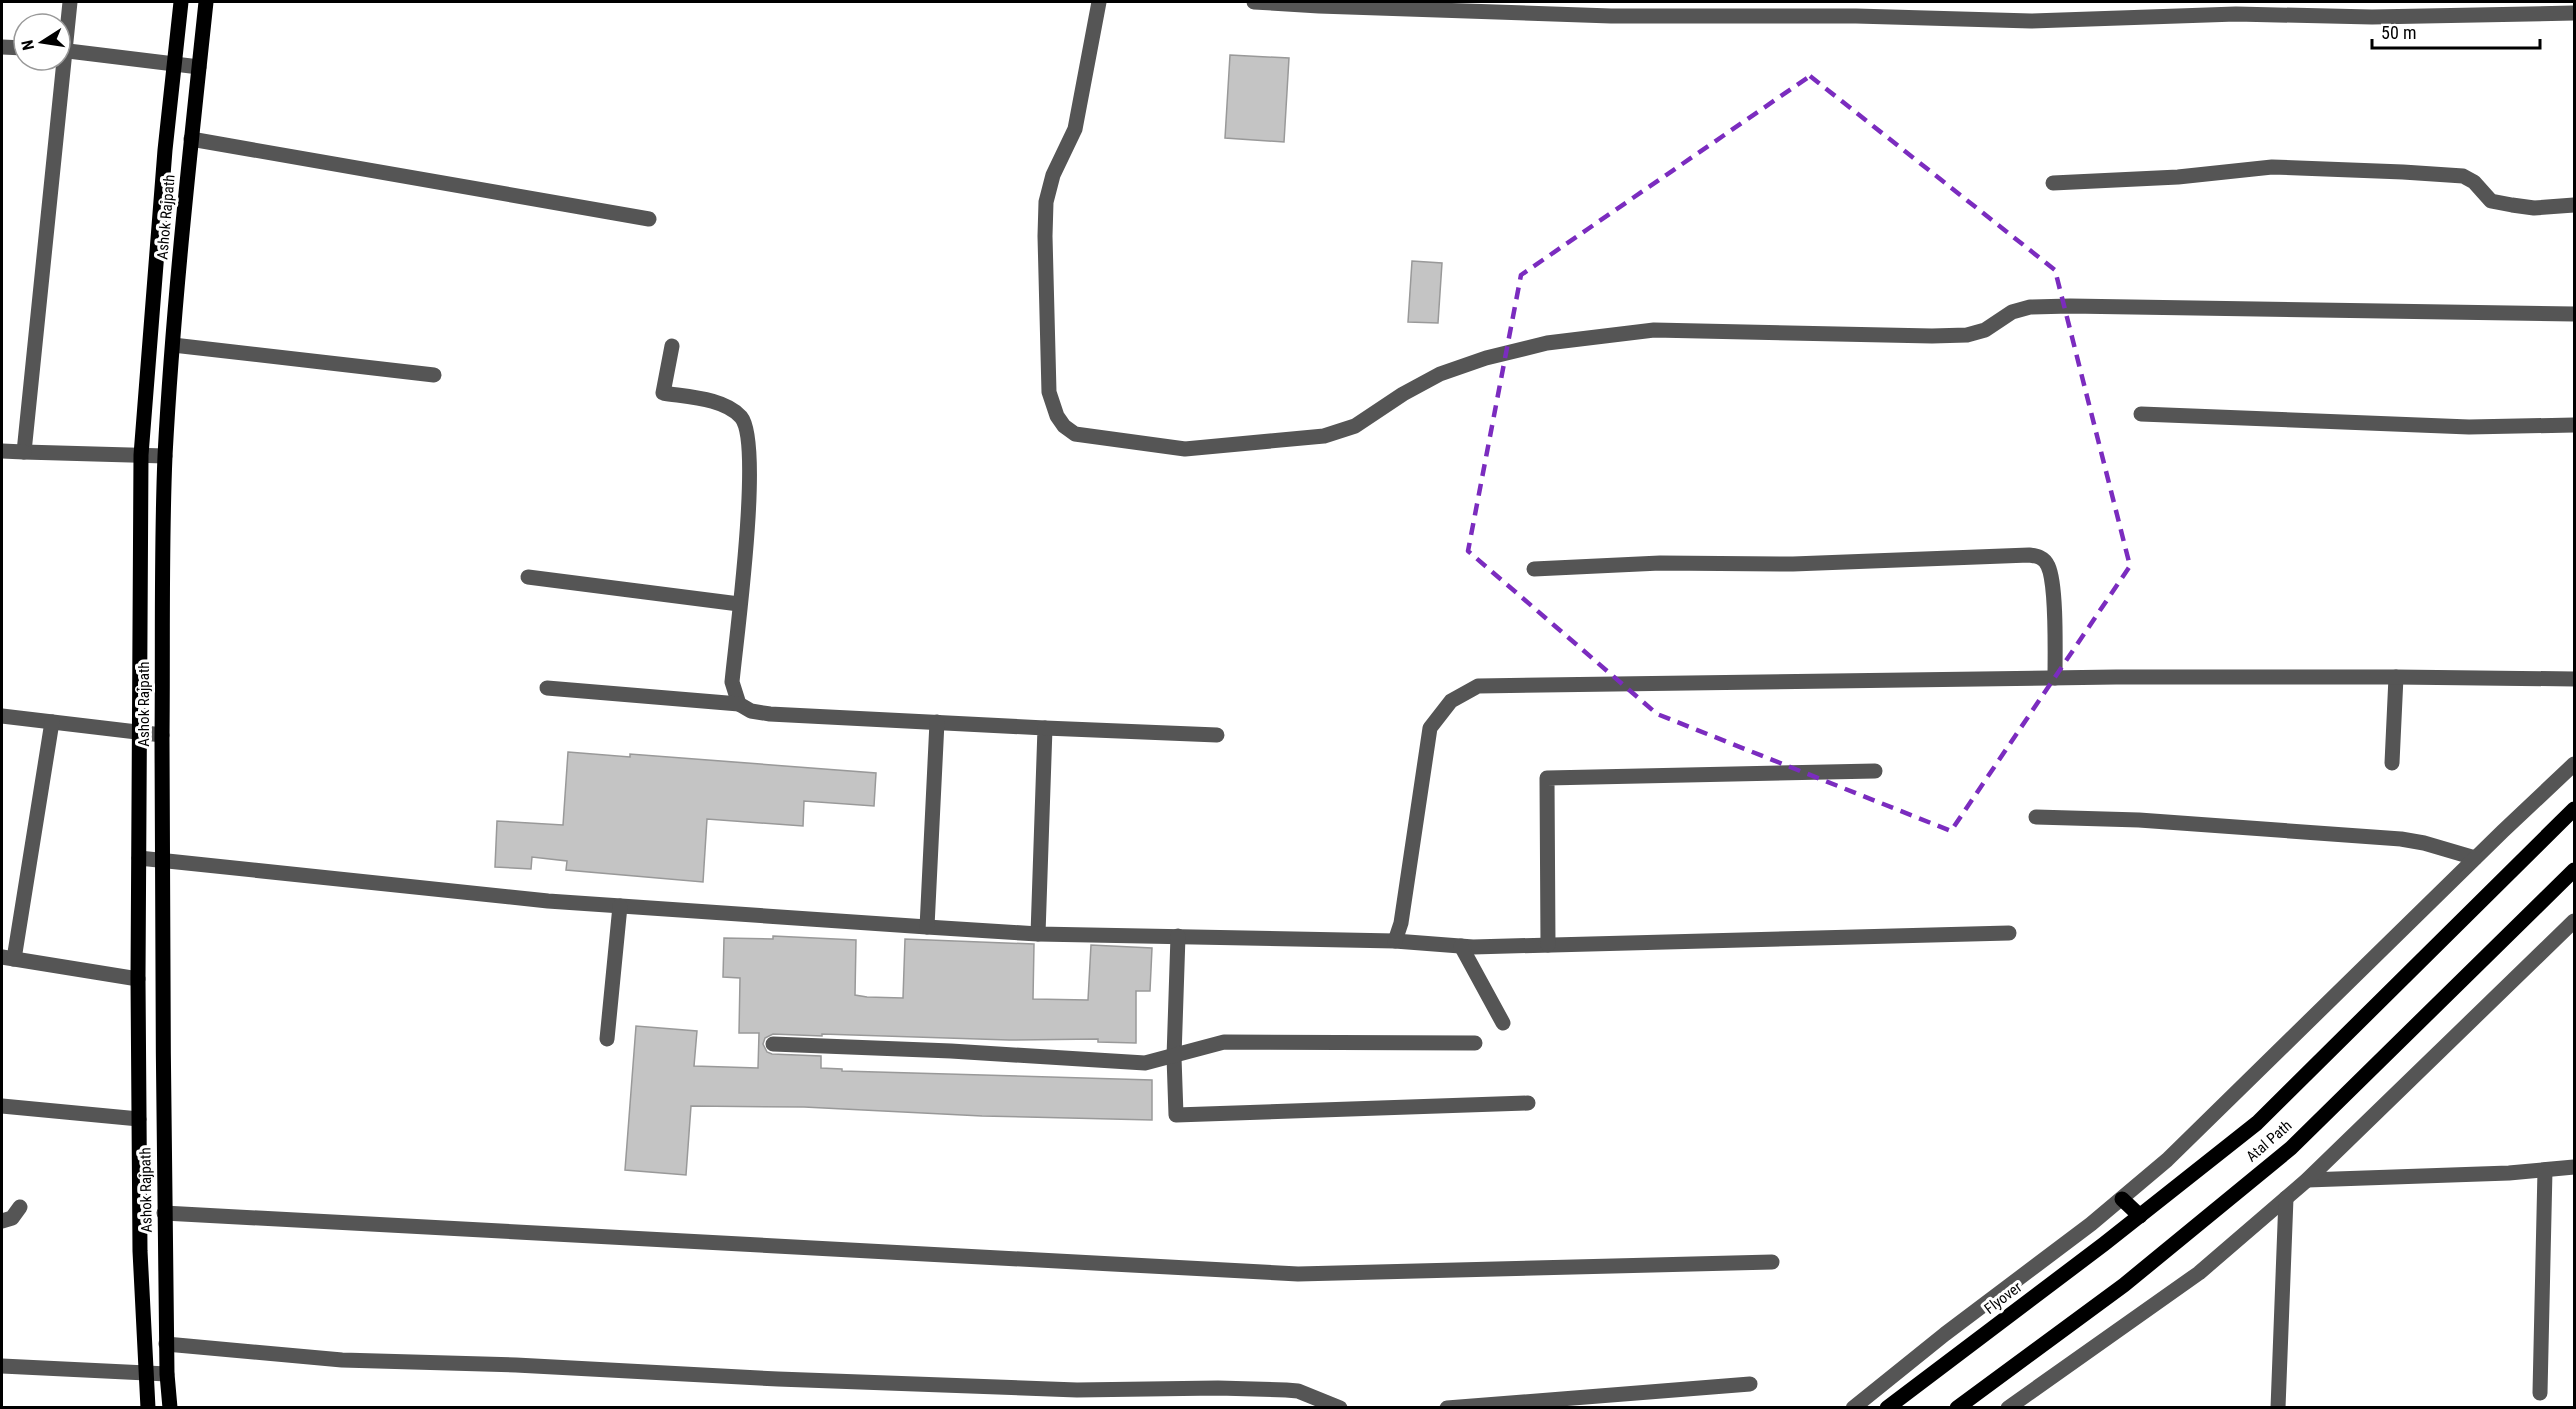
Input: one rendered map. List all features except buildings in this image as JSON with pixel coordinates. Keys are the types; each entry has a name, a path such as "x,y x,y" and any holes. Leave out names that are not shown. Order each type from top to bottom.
{"main road":[{"name":"Ashok Rajpath","path":"148,1407 140,1251 139,1119 141,456 173,63 181,2"},
{"name":"Ashok Rajpath","path":"170,1407 166,1344 164,1213 162,569 165,456 172,345 206,2"},
{"name":"Flyover","path":"1887,1407 2104,1244 2257,1123 2574,809"},
{"name":"Atal Path","path":"1958,1407 2124,1285 2291,1148 2574,870"},
{"path":"2122,1199 2140,1216"}],"street":[{"path":"1099,2 1075,129 1053,175 1046,202 1049,392 1057,416 1064,426 1075,434 1185,449 1324,436 1355,426 1403,393 1440,374 1486,358 1547,343 1654,330 1967,335 1985,330 2012,312 2030,307 2070,306 2574,314"},
{"path":"1254,2 1611,15 1856,16 2031,21 2236,14 2372,17 2574,13"},
{"path":"72,51 200,67"},
{"path":"24,452 60,72"},
{"path":"191,139 649,219"},
{"path":"2053,183 2178,177 2272,167 2403,172 2463,176 2474,182 2491,201 2534,208 2574,205"},
{"path":"172,345 434,375"},
{"path":"672,346 663,393 731,409 743,419 750,447 751,483 732,682 739,705"},
{"path":"2141,414 2469,427 2574,425"},
{"path":"2,451 165,456"},
{"path":"1534,569 1660,563 1793,564 1889,559 2040,557 2048,564 2052,582 2055,678"},
{"path":"528,577 739,604"},
{"path":"2392,763 2396,676"},
{"path":"1395,941 1403,913 1430,728 1451,701 1478,686 2055,678 2396,676 2574,679"},
{"path":"547,688 739,705 751,711 770,714 1217,735"},
{"path":"2,716 162,735"},
{"path":"927,927 936,722"},
{"path":"52,723 8,958 138,979"},
{"path":"1038,934 1045,728"},
{"path":"1853,1407 2122,1199 2167,1160 2574,764"},
{"path":"1548,945 1547,778 1875,771"},
{"path":"2036,817 2139,820 2401,839 2424,843 2475,858"},
{"path":"139,858 548,901 1038,934 1395,941 1461,946 2009,933"},
{"path":"607,1039 620,906"},
{"path":"2008,1407 2199,1273 2307,1180 2574,921"},
{"path":"1178,936 1174,1057 1176,1115 1528,1103"},
{"path":"1461,946 1503,1023"},
{"path":"773,1044 951,1051 1145,1063 1224,1042 1475,1043"},
{"path":"2,1106 139,1119"},
{"path":"2307,1180 2509,1173 2574,1167"},
{"path":"2540,1393 2544,1170"},
{"path":"2278,1407 2286,1198"},
{"path":"2,1221 12,1218 20,1207"},
{"path":"164,1213 1298,1274 1772,1262"},
{"path":"166,1344 342,1360 516,1365 778,1378 1077,1390 1218,1388 1286,1390 1298,1391 1340,1407"},
{"path":"2,1366 167,1374"},
{"path":"1447,1407 1750,1384"}],"highlighted area":[{"path":"1810,76 2055,270 2130,566 1951,831 1657,714 1468,551 1521,275"}]}
